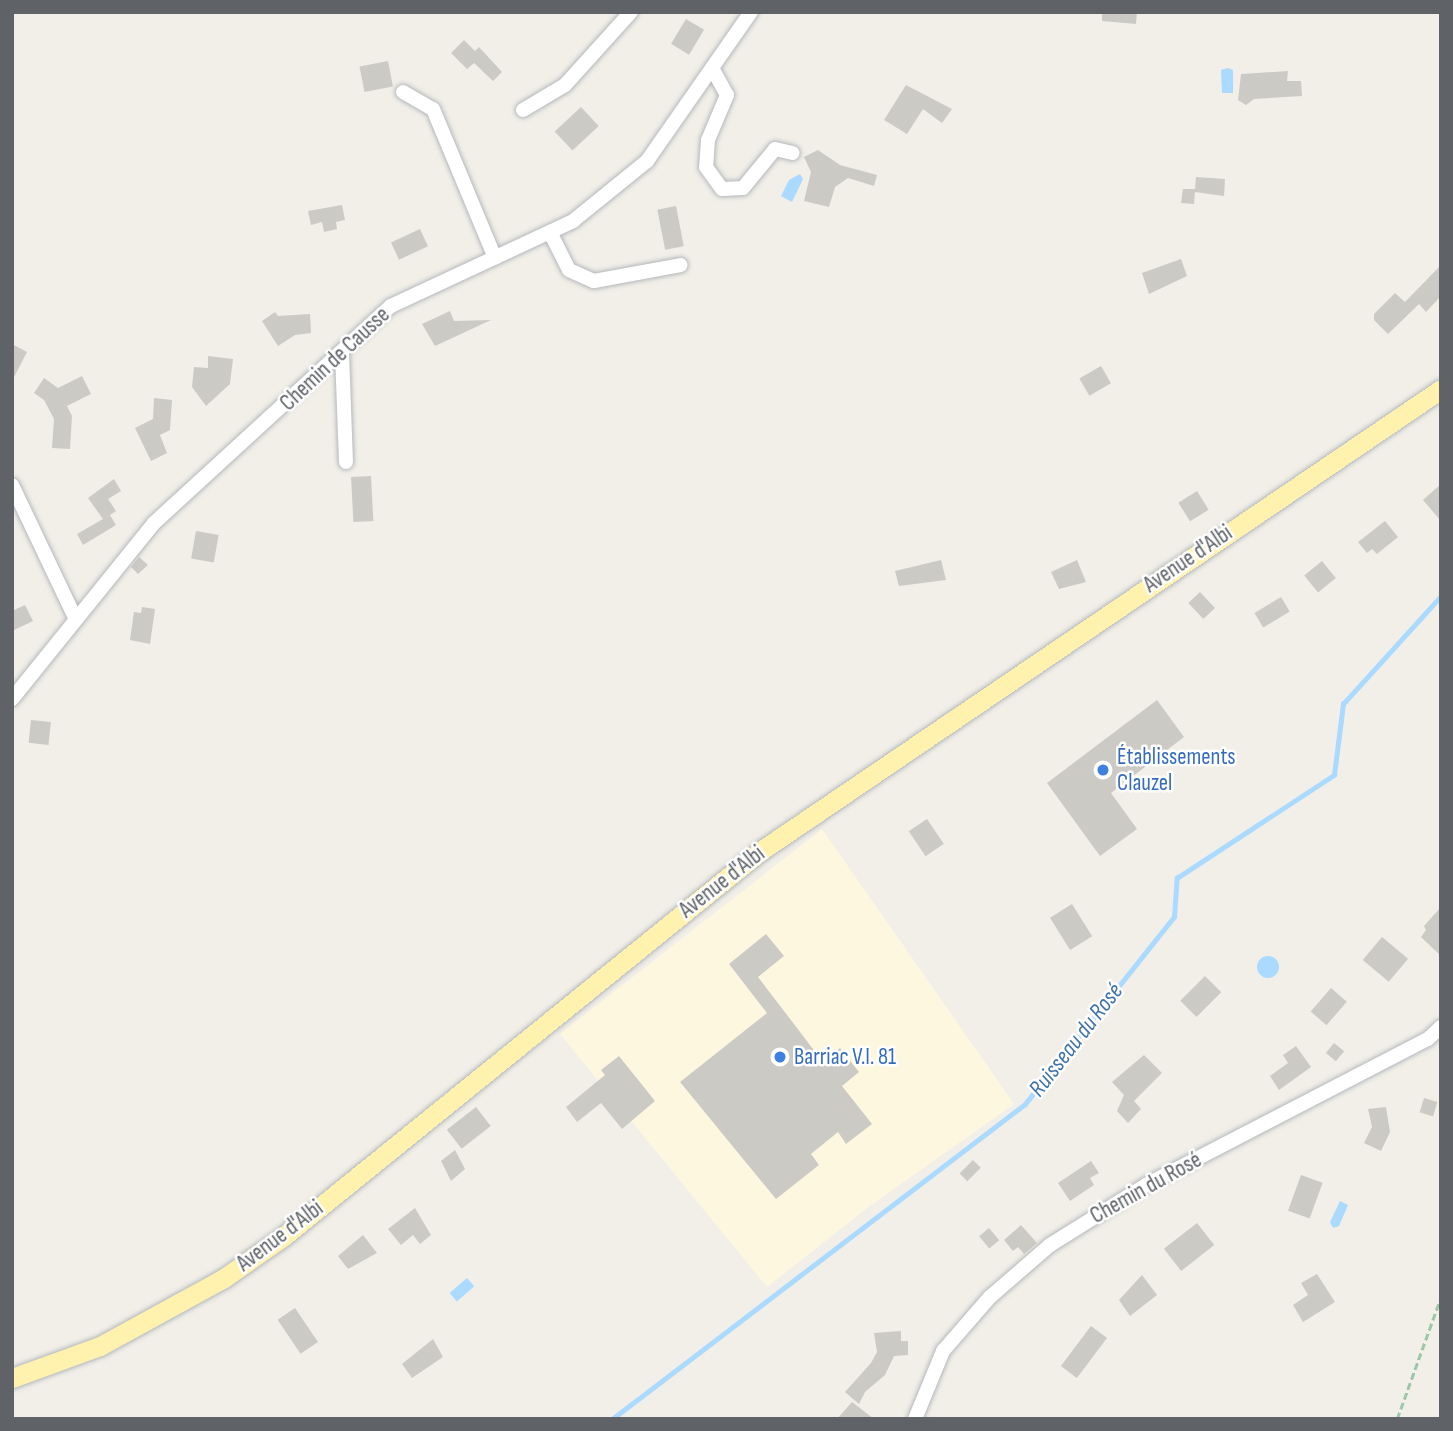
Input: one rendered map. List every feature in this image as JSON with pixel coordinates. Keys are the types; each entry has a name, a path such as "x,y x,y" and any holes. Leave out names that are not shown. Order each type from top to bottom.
{"main road":[{"name":"Avenue d'Albi","path":"12,1378 100,1346 171,1312 224,1278 284,1236 759,852 1441,389"}],"street":[{"path":"523,110 565,85 631,12"},
{"name":"Chemin de Causse","path":"12,699 154,523 391,306 573,221 647,161 751,12"},
{"path":"712,68 727,95 708,140 706,167 722,189 743,188 775,149 793,153"},
{"path":"403,92 433,109 495,258"},
{"path":"551,232 569,270 594,281 681,265"},
{"path":"342,352 346,462"},
{"path":"12,485 76,620"},
{"name":"Chemin du Rosé","path":"915,1419 943,1351 990,1297 1050,1245 1146,1185 1428,1039 1441,1027"}],"path":[{"path":"1397,1419 1441,1297"}],"shaded area":[{"name":"Barriac V.I. 81","path":"822,829 1014,1104 867,1208 767,1287 560,1034"}],"water":[{"path":"1221,70 1233,70 1233,93 1222,93"},
{"path":"800,174 803,179 792,202 781,196 789,180"},
{"path":"1268,956 1276,959 1279,967 1276,975 1268,978 1260,975 1257,967 1260,959"},
{"path":"1340,1201 1348,1205 1339,1226 1333,1228 1330,1222"},
{"path":"467,1278 474,1286 457,1301 450,1293"}],"building":[{"path":"1102,12 1137,12 1136,24 1102,21"},
{"path":"686,19 704,30 689,55 671,44"},
{"path":"464,40 475,51 479,47 502,72 493,81 474,63 467,69 451,53"},
{"path":"388,61 393,87 364,92 360,67"},
{"path":"1288,71 1287,81 1301,81 1302,96 1254,99 1246,105 1238,100 1241,74"},
{"path":"906,85 952,109 942,123 923,109 907,134 884,120"},
{"path":"581,107 599,126 572,151 555,132"},
{"path":"818,150 840,165 877,175 874,186 848,178 835,187 829,207 804,201 811,172 804,157"},
{"path":"1196,177 1225,179 1224,196 1195,192 1194,204 1181,203 1183,189 1195,189"},
{"path":"342,205 345,220 336,222 337,229 324,232 322,222 311,225 308,211"},
{"path":"676,206 684,246 665,250 657,210"},
{"path":"420,229 428,246 399,260 391,243"},
{"path":"1181,259 1187,276 1149,294 1142,273"},
{"path":"1441,265 1441,296 1426,312 1419,304 1388,334 1374,320 1374,314 1395,293 1405,302"},
{"path":"450,311 454,321 491,320 435,346 422,324"},
{"path":"275,312 278,316 310,314 311,333 295,335 278,346 262,321"},
{"path":"12,344 27,352 12,381"},
{"path":"208,356 233,359 230,384 206,406 192,387 194,367 208,368"},
{"path":"1101,366 1111,383 1089,396 1079,378"},
{"path":"82,376 91,394 67,406 72,416 70,449 52,448 54,419 44,400 34,393 44,378 58,388"},
{"path":"154,398 172,400 170,430 160,435 167,453 151,461 135,428 153,419"},
{"path":"371,476 373,521 353,522 351,477"},
{"path":"114,479 121,491 108,499 116,511 110,515 116,525 83,545 77,534 103,519 88,498"},
{"path":"1441,484 1441,521 1423,500"},
{"path":"1197,491 1209,510 1190,521 1178,503"},
{"path":"1385,521 1398,537 1377,554 1372,549 1367,553 1358,542"},
{"path":"196,531 219,535 214,563 191,559"},
{"path":"139,557 148,565 138,574 131,567"},
{"path":"941,560 946,580 899,586 895,571"},
{"path":"1077,560 1086,582 1059,589 1051,572"},
{"path":"1322,561 1336,578 1318,593 1304,575"},
{"path":"1200,592 1215,608 1203,619 1188,603"},
{"path":"1281,597 1290,612 1263,628 1254,613"},
{"path":"25,605 33,621 12,631 12,611"},
{"path":"142,607 155,609 150,644 130,640 134,612 141,613"},
{"name":"Établissements Clauzel","path":"1157,700 1184,737 1111,793 1137,829 1100,856 1047,783"},
{"path":"31,720 51,722 48,745 29,743"},
{"path":"927,819 944,844 926,856 909,831"},
{"path":"1072,904 1092,936 1070,950 1050,918"},
{"path":"1441,907 1441,956 1421,937 1426,930 1424,926"},
{"path":"766,934 784,956 758,977 823,1062 840,1048 859,1072 842,1086 872,1124 846,1144 838,1132 811,1154 819,1165 776,1199 680,1082 767,1013 729,964"},
{"path":"1382,937 1408,959 1389,982 1363,960"},
{"path":"1205,976 1221,992 1197,1017 1180,1001"},
{"path":"1331,988 1347,1002 1327,1025 1311,1011"},
{"path":"1334,1043 1344,1051 1336,1061 1326,1053"},
{"path":"1296,1046 1311,1067 1279,1090 1270,1076 1288,1063 1283,1055"},
{"path":"1144,1055 1162,1073 1134,1101 1141,1109 1128,1123 1117,1111 1124,1095 1112,1082"},
{"path":"619,1056 655,1101 622,1129 601,1103 577,1122 566,1107 605,1075 601,1070"},
{"path":"1424,1098 1437,1102 1433,1116 1420,1112"},
{"path":"476,1107 491,1126 462,1149 447,1130"},
{"path":"1386,1107 1390,1132 1381,1151 1364,1143 1372,1127 1368,1109"},
{"path":"455,1150 465,1169 451,1181 441,1161"},
{"path":"973,1160 981,1168 967,1181 960,1173"},
{"path":"1091,1161 1099,1173 1090,1178 1094,1185 1070,1201 1058,1183"},
{"path":"1301,1175 1323,1183 1310,1219 1288,1211"},
{"path":"415,1208 431,1235 420,1244 413,1235 401,1245 388,1229"},
{"path":"1197,1223 1214,1245 1181,1271 1164,1249"},
{"path":"1021,1225 1037,1243 1024,1254 1018,1247 1013,1251 1004,1240"},
{"path":"989,1228 999,1240 989,1249 979,1236"},
{"path":"363,1235 377,1253 348,1269 338,1256"},
{"path":"1317,1274 1335,1302 1303,1322 1293,1305 1308,1295 1301,1283"},
{"path":"1142,1275 1157,1295 1130,1316 1119,1300"},
{"path":"295,1308 318,1342 301,1354 278,1320"},
{"path":"1091,1326 1107,1338 1077,1378 1061,1366"},
{"path":"901,1331 901,1341 908,1341 908,1355 894,1356 885,1375 865,1392 859,1404 845,1392 871,1363 877,1352 874,1333"},
{"path":"433,1339 443,1357 412,1378 402,1364"},
{"path":"852,1402 874,1419 837,1419"}],"waterway":[{"name":"Ruisseau du Rosé","path":"612,1419 1025,1104 1174,917 1177,878 1334,775 1343,704 1441,596"}],"place":[{"name":"Établissements Clauzel","path":"1103,770"},
{"name":"Barriac V.I. 81","path":"780,1057"}]}
